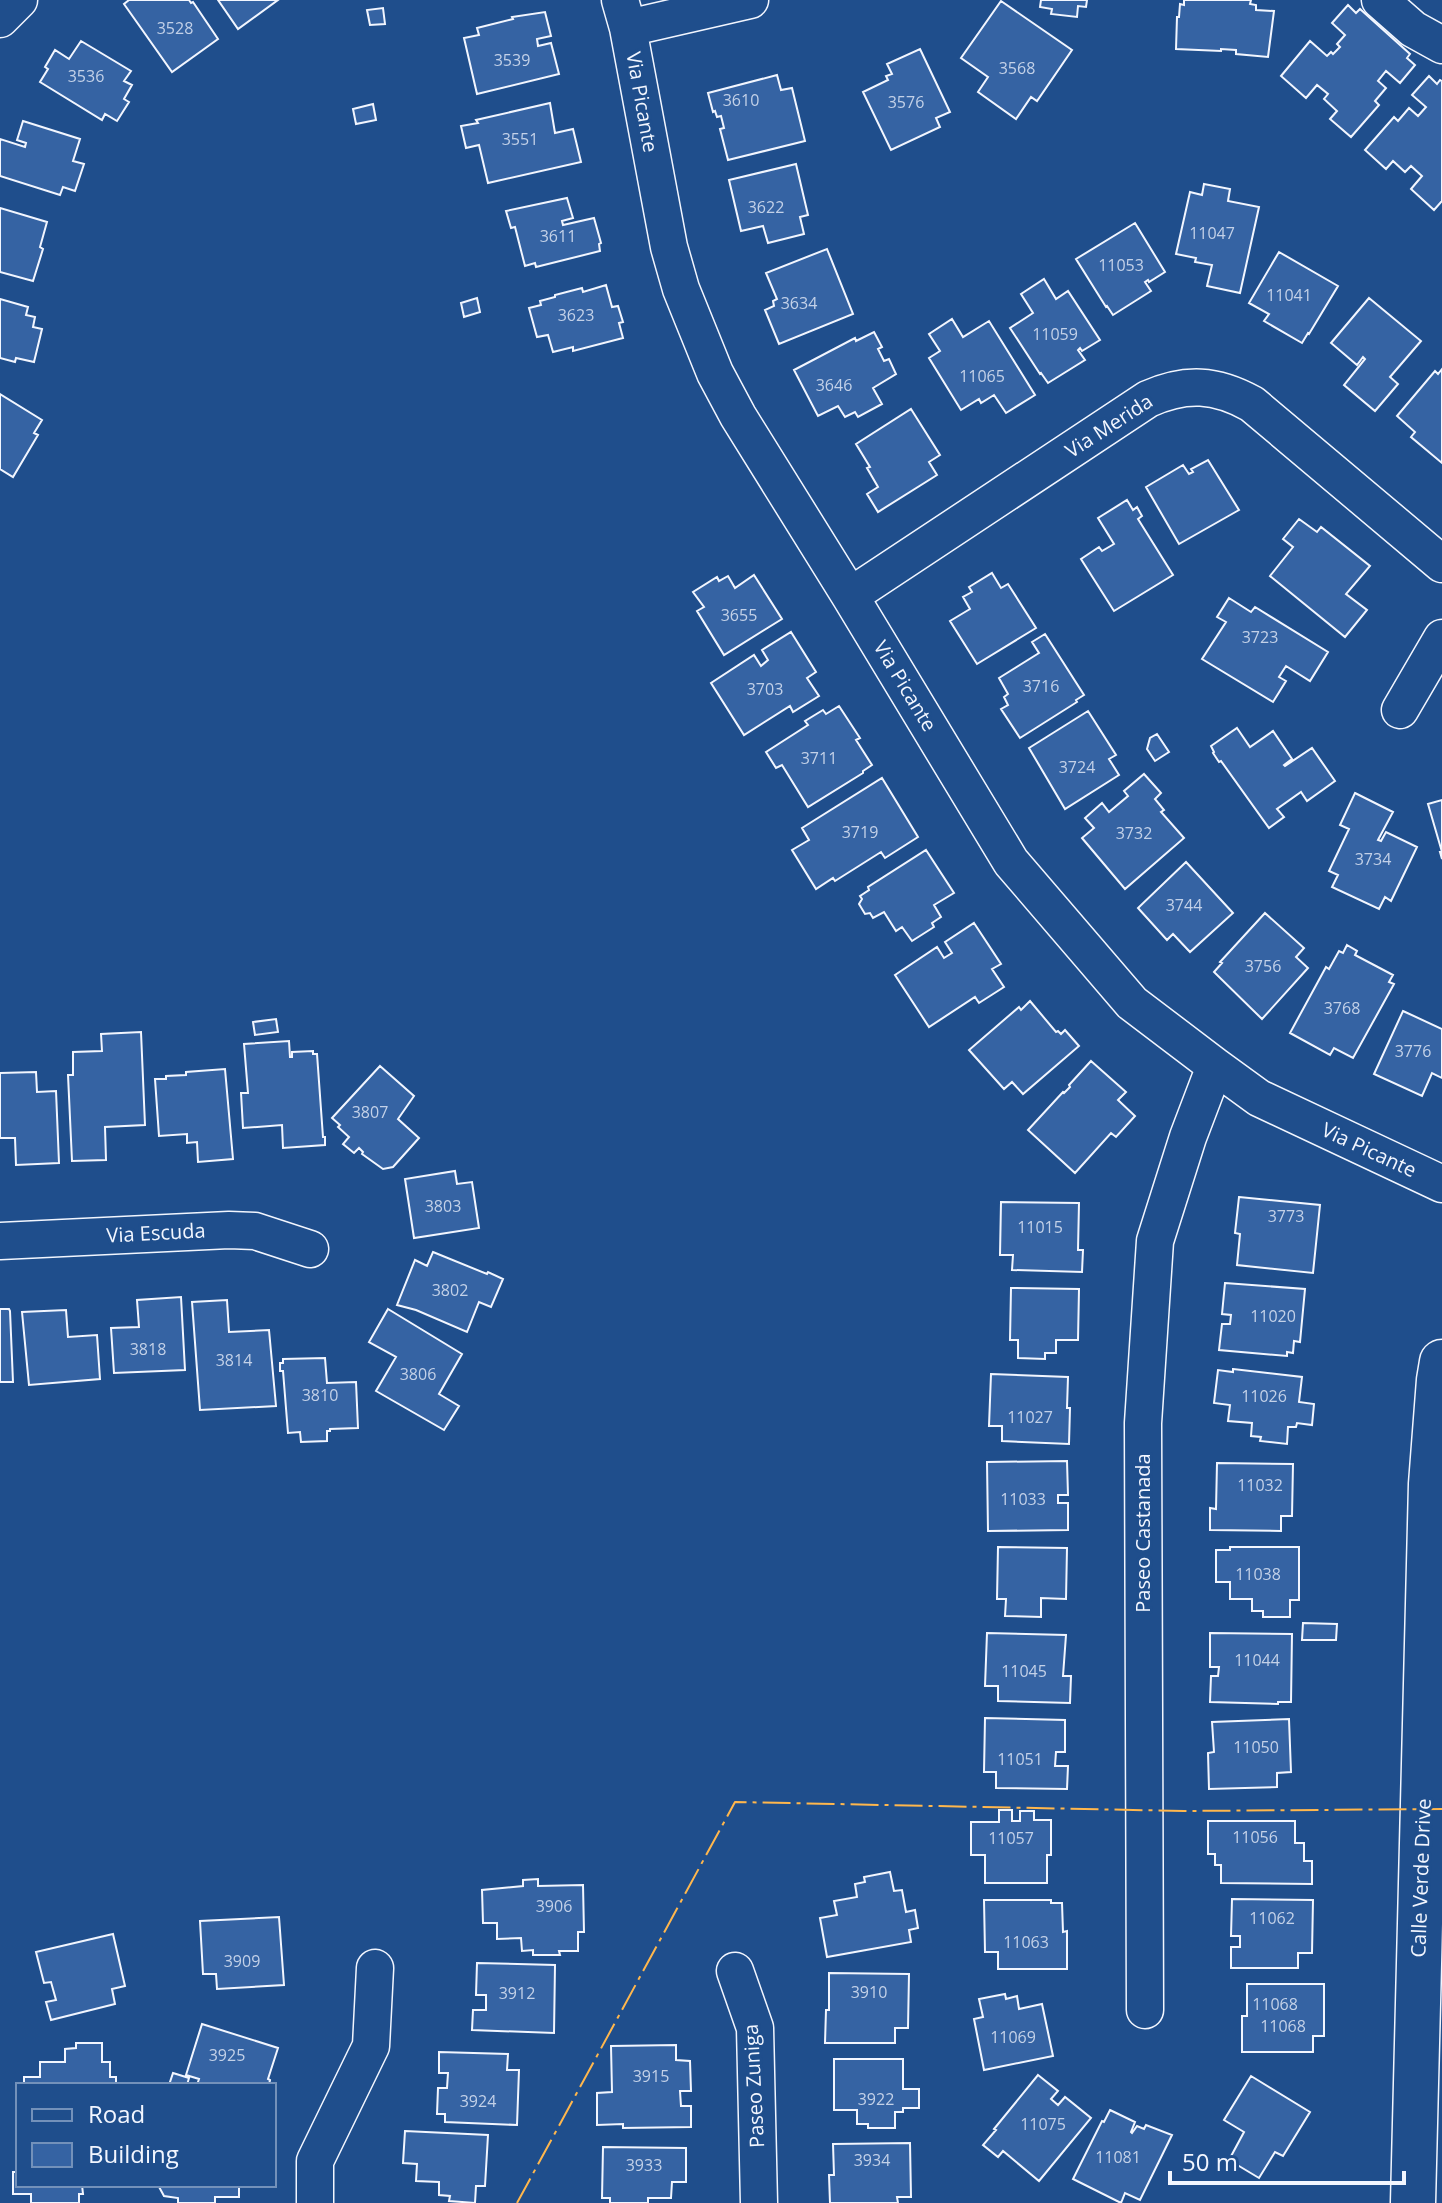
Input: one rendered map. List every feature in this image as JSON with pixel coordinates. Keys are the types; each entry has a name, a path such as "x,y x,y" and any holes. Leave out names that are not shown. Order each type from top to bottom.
{"main road":[{"name":"Calle Verde Drive","path":"1413,2203 1435,1609 1431,1484 1442,1362"}],"street":[{"path":"0,19 19,0"},
{"path":"624,14 750,0"},
{"path":"1380,0 1413,29 1442,45"},
{"name":"Via Picante","path":"624,14 669,247 696,329 715,373 738,416 1011,862 1132,1003 1215,1066 1259,1098 1442,1184"},
{"name":"Via Merida","path":"850,596 1148,399 1176,388 1191,387 1213,388 1252,404 1442,564"},
{"path":"1400,710 1442,638"},
{"name":"Paseo Castanada","path":"1145,2010 1143,1423 1155,1241 1188,1137 1215,1066"},
{"name":"Via Escuda","path":"0,1241 229,1230 255,1231 310,1249"},
{"path":"315,2203 315,2161 371,2046 375,1968"},
{"name":"Paseo Zuniga","path":"735,1971 755,2028 759,2203"}],"building":[{"path":"129,0 189,0 218,39 172,72 124,4"},
{"path":"218,0 278,0 238,29"},
{"path":"1041,0 1087,0 1086,7 1078,6 1077,17 1051,14 1052,9 1040,7"},
{"path":"1184,0 1251,0 1250,4 1256,5 1256,10 1274,11 1268,57 1236,54 1236,50 1176,49 1177,17"},
{"path":"1001,1 1072,50 1037,101 1031,97 1016,119 978,92 988,77 961,58"},
{"path":"1348,5 1356,13 1360,9 1410,54 1407,58 1415,65 1400,83 1386,71 1378,81 1386,88 1375,101 1379,105 1351,137 1330,119 1337,111 1324,99 1328,94 1317,85 1306,98 1281,76 1310,41 1327,56 1340,47 1337,44 1345,35 1332,23"},
{"path":"383,8 385,24 370,25 367,10"},
{"path":"545,12 551,36 537,39 538,46 551,43 559,74 477,94 464,38 479,35 477,28 512,17"},
{"path":"81,41 131,71 124,81 132,85 124,99 129,102 117,121 105,114 102,120 40,82 55,50 69,59"},
{"path":"920,49 950,112 936,118 940,127 891,150 863,92 888,80 886,76 892,74 887,64"},
{"path":"777,75 781,90 792,88 805,141 728,160 720,129 724,128 721,116 717,117 713,112 708,93"},
{"path":"1429,76 1437,84 1442,81 1442,201 1434,210 1411,189 1422,176 1411,166 1405,172 1393,161 1386,169 1365,150 1394,117 1398,121 1409,108 1418,116 1426,107 1412,95"},
{"path":"550,103 555,133 573,129 581,162 488,183 479,145 466,148 461,126"},
{"path":"373,104 376,120 356,124 353,109"},
{"path":"23,121 80,139 73,161 84,164 75,191 63,187 60,195 0,176 0,139 25,147 26,143 17,140"},
{"path":"796,164 808,215 800,217 804,234 768,243 763,226 741,231 729,180"},
{"path":"1204,184 1230,189 1228,201 1259,207 1240,293 1207,286 1212,265 1176,254 1190,192 1202,195"},
{"path":"567,198 573,218 562,221 563,225 594,218 601,243 600,251 536,267 535,263 525,266 515,227 511,228 506,211"},
{"path":"0,208 47,222 33,281 0,272"},
{"path":"1135,223 1165,272 1145,282 1151,291 1113,315 1076,259"},
{"path":"827,249 853,314 779,344 765,310 774,306 773,301 777,299 766,273"},
{"path":"1279,252 1338,286 1302,343 1264,321 1269,314 1249,303"},
{"path":"1044,279 1056,299 1068,291 1100,340 1082,351 1080,348 1078,350 1085,360 1048,383 1010,328 1033,313 1021,294"},
{"path":"606,285 612,307 618,306 623,322 619,323 623,338 573,351 573,347 553,352 548,335 537,337 529,308 541,305 540,301 555,295 582,288 583,292"},
{"path":"477,298 480,312 464,317 461,303"},
{"path":"1369,298 1421,341 1390,377 1398,384 1375,411 1344,385 1365,359 1363,357 1357,365 1331,343"},
{"path":"0,299 28,307 26,315 35,317 33,327 42,329 34,362 0,358"},
{"path":"952,319 963,337 989,321 1035,395 1006,413 994,395 981,403 979,399 961,410 929,358 940,351 929,334"},
{"path":"874,332 882,347 878,349 884,361 889,359 896,374 873,388 882,404 858,417 855,412 845,417 838,406 818,416 794,370 855,338 856,341"},
{"path":"1442,369 1442,463 1411,437 1415,432 1397,416 1435,371 1438,374"},
{"path":"0,394 42,420 34,433 38,435 13,477 0,469"},
{"path":"911,409 940,455 929,462 937,475 878,512 867,494 878,487 856,444"},
{"path":"1208,460 1239,510 1179,544 1146,487 1183,465 1189,474 1193,472 1191,469"},
{"path":"1127,500 1133,510 1137,507 1142,516 1138,519 1173,575 1114,611 1081,559 1099,547 1102,551 1114,544 1098,518"},
{"path":"1299,519 1317,532 1321,527 1370,566 1346,594 1367,610 1345,637 1270,576 1293,547 1283,539"},
{"path":"992,573 1001,588 1008,584 1036,628 977,664 950,621 970,609 963,597 972,592 969,587"},
{"path":"754,575 782,619 724,655 697,611 704,607 693,592 717,577 719,581 728,576 735,588"},
{"path":"1229,598 1251,612 1255,607 1328,652 1310,681 1286,666 1279,677 1286,681 1273,702 1202,659 1226,622 1217,617"},
{"path":"791,632 816,672 807,678 819,696 793,712 790,706 744,735 711,683 754,655 761,666 768,660 762,650"},
{"path":"1045,634 1084,695 1020,738 1001,709 1008,705 1004,697 1008,694 999,678 1039,653 1032,642"},
{"path":"839,706 860,738 856,740 872,765 808,807 782,765 776,768 766,752 808,725 805,721 823,710 826,714"},
{"path":"1088,711 1116,755 1109,759 1119,775 1065,809 1029,748"},
{"path":"1237,728 1250,747 1273,731 1292,759 1285,766 1312,748 1335,781 1307,801 1301,792 1277,809 1284,817 1269,828 1213,753 1211,746"},
{"path":"1157,734 1169,752 1155,761 1147,749 1150,738"},
{"path":"1144,774 1161,793 1155,799 1164,810 1161,812 1184,838 1125,889 1082,838 1094,828 1085,818 1102,803 1109,812 1128,796 1124,791"},
{"path":"882,778 918,837 885,858 881,852 835,881 833,878 816,889 792,850 809,840 802,828"},
{"path":"1355,793 1393,812 1378,840 1381,841 1386,832 1417,847 1391,901 1385,897 1379,909 1332,887 1338,875 1329,871 1349,829 1340,825"},
{"path":"1442,800 1442,852 1428,804"},
{"path":"926,850 954,893 934,905 941,917 932,923 934,927 912,941 902,927 896,931 884,912 873,918 870,913 865,914 859,904 860,896 869,890 868,887"},
{"path":"1186,862 1233,913 1190,952 1173,934 1167,940 1138,908"},
{"path":"1265,913 1304,948 1296,957 1308,968 1262,1019 1214,972"},
{"path":"974,923 1001,964 992,969 1004,987 979,1003 975,997 929,1027 895,975 937,947 944,958 952,953 945,942"},
{"path":"1347,945 1357,951 1355,955 1393,975 1389,982 1394,984 1353,1058 1334,1048 1330,1055 1290,1033 1326,967 1329,969 1339,951 1343,953"},
{"path":"1030,1001 1056,1032 1061,1034 1065,1030 1079,1046 1023,1094 1012,1082 1004,1089 969,1050"},
{"path":"1403,1011 1442,1029 1442,1078 1432,1073 1422,1096 1374,1074"},
{"path":"276,1019 278,1032 255,1035 253,1022"},
{"path":"141,1032 145,1125 105,1127 106,1160 72,1161 68,1075 73,1075 73,1052 102,1051 101,1034"},
{"path":"289,1041 290,1057 292,1052 313,1051 317,1054 325,1145 283,1148 282,1125 243,1128 241,1093 248,1093 244,1044"},
{"path":"1091,1061 1126,1092 1118,1100 1135,1116 1116,1137 1111,1133 1075,1173 1028,1130"},
{"path":"380,1066 414,1096 398,1119 419,1138 393,1167 383,1169 362,1154 359,1148 354,1153 343,1144 349,1137 332,1118"},
{"path":"225,1069 233,1159 198,1162 197,1142 187,1143 187,1134 159,1136 155,1079 186,1075 186,1072"},
{"path":"36,1072 37,1092 56,1091 59,1163 16,1165 15,1138 0,1138 0,1073"},
{"path":"455,1171 457,1184 472,1182 479,1228 414,1238 405,1179"},
{"path":"1239,1197 1320,1205 1313,1273 1237,1265 1240,1234 1235,1233"},
{"path":"1001,1202 1079,1203 1078,1250 1083,1250 1082,1272 1012,1270 1013,1255 1000,1255"},
{"path":"433,1252 503,1279 491,1307 479,1302 467,1332 397,1305 415,1260 427,1266"},
{"path":"1225,1283 1305,1289 1300,1342 1294,1341 1293,1353 1287,1352 1287,1356 1219,1350 1222,1324 1230,1324 1231,1315 1222,1314"},
{"path":"1011,1288 1079,1289 1078,1340 1056,1340 1056,1353 1045,1353 1045,1359 1018,1358 1018,1340 1010,1340"},
{"path":"181,1297 185,1370 114,1373 111,1328 139,1327 137,1300"},
{"path":"227,1300 229,1332 269,1330 276,1406 200,1410 192,1302"},
{"path":"0,1309 10,1311 13,1382 0,1382"},
{"path":"388,1309 462,1354 439,1394 459,1406 444,1430 376,1391 396,1357 369,1342"},
{"path":"66,1310 68,1337 97,1335 100,1379 29,1385 22,1312"},
{"path":"325,1358 327,1383 356,1382 358,1428 330,1429 327,1431 327,1441 301,1442 300,1432 288,1433 280,1363 283,1359"},
{"path":"1233,1369 1302,1377 1299,1402 1314,1404 1312,1425 1297,1423 1296,1427 1288,1427 1287,1444 1260,1441 1261,1437 1251,1436 1252,1423 1228,1421 1230,1405 1214,1403 1218,1370 1233,1372"},
{"path":"991,1374 1068,1377 1069,1444 1002,1441 1002,1426 989,1426"},
{"path":"1067,1461 1068,1495 1058,1495 1058,1503 1068,1503 1068,1530 988,1531 987,1462"},
{"path":"1217,1463 1293,1464 1292,1516 1281,1516 1281,1531 1210,1530 1210,1508 1216,1509"},
{"path":"998,1547 1067,1548 1066,1599 1041,1598 1041,1617 1005,1616 1006,1599 997,1599"},
{"path":"1230,1547 1299,1547 1299,1600 1290,1600 1290,1617 1263,1617 1263,1611 1252,1611 1252,1599 1230,1599 1230,1582 1216,1582 1216,1550 1230,1550"},
{"path":"1303,1623 1337,1624 1336,1640 1302,1640"},
{"path":"987,1633 1066,1635 1063,1676 1071,1676 1070,1703 998,1701 998,1686 985,1686"},
{"path":"1210,1633 1292,1634 1291,1702 1210,1702 1211,1676 1218,1676 1219,1667 1210,1667"},
{"path":"985,1718 1065,1720 1065,1752 1056,1752 1055,1766 1068,1766 1067,1789 996,1788 996,1772 984,1772"},
{"path":"1289,1719 1291,1772 1277,1773 1277,1787 1209,1789 1208,1753 1214,1752 1212,1722"},
{"path":"999,1810 1012,1810 1012,1821 1020,1821 1020,1811 1034,1811 1034,1820 1051,1820 1047,1883 985,1883 985,1855 971,1855 971,1822 999,1822"},
{"path":"1208,1821 1295,1821 1295,1843 1304,1843 1304,1861 1312,1861 1312,1884 1221,1883 1221,1865 1215,1865 1215,1854 1208,1854"},
{"path":"890,1872 894,1891 902,1890 906,1912 915,1910 918,1928 909,1930 911,1942 827,1957 820,1918 837,1915 834,1901 857,1897 855,1884 865,1882 864,1877"},
{"path":"538,1879 538,1886 583,1885 584,1932 578,1932 578,1951 533,1955 533,1950 522,1951 521,1938 497,1939 497,1923 483,1923 482,1890 523,1886 523,1880"},
{"path":"1232,1899 1313,1900 1312,1953 1298,1953 1298,1968 1231,1968 1231,1947 1240,1947 1240,1936 1231,1936"},
{"path":"984,1900 1051,1900 1051,1903 1062,1903 1063,1932 1067,1931 1067,1969 998,1969 998,1952 985,1952"},
{"path":"279,1917 284,1985 217,1989 216,1974 203,1974 200,1921"},
{"path":"113,1934 125,1986 112,1989 115,2004 51,2020 46,2002 56,2000 51,1982 44,1983 36,1952"},
{"path":"477,1963 555,1965 554,2033 472,2030 473,2010 486,2010 486,1995 476,1995"},
{"path":"829,1973 909,1974 908,2028 895,2028 895,2043 825,2043"},
{"path":"1247,1984 1324,1984 1324,2036 1313,2036 1313,2052 1242,2052 1242,2016 1247,2016"},
{"path":"1005,1994 1006,1999 1017,1996 1019,2009 1042,2004 1053,2056 984,2070 974,2019 983,2017 979,1999"},
{"path":"202,2024 278,2048 269,2083 198,2083 199,2079 186,2075"},
{"path":"76,2043 102,2043 102,2062 110,2062 110,2077 116,2077 116,2083 24,2083 24,2077 40,2077 40,2062 65,2062 65,2049 76,2048"},
{"path":"676,2045 676,2060 690,2061 691,2091 680,2091 681,2106 691,2106 691,2127 623,2128 623,2124 597,2125 597,2093 612,2092 611,2046"},
{"path":"439,2052 508,2054 507,2070 519,2070 517,2125 445,2122 445,2114 437,2114 438,2088 447,2088 448,2073 439,2073"},
{"path":"834,2059 903,2059 903,2089 919,2089 919,2108 903,2108 903,2112 895,2112 895,2128 868,2128 868,2124 857,2124 857,2110 834,2110"},
{"path":"173,2073 189,2078 188,2083 170,2083"},
{"path":"1038,2075 1058,2091 1051,2099 1058,2105 1065,2097 1091,2118 1039,2181 1003,2151 998,2157 983,2145"},
{"path":"1251,2076 1310,2112 1283,2156 1275,2152 1259,2178 1229,2160 1244,2132 1224,2120"},
{"path":"1110,2110 1135,2122 1132,2133 1137,2126 1144,2129 1146,2125 1172,2135 1140,2200 1125,2193 1121,2203 1073,2179"},
{"path":"405,2131 488,2135 485,2186 476,2186 475,2203 449,2201 450,2196 439,2195 439,2182 416,2181 417,2164 403,2163"},
{"path":"910,2143 911,2197 897,2197 898,2203 830,2203 829,2175 834,2175 833,2144"},
{"path":"603,2147 686,2148 686,2182 672,2182 671,2198 648,2198 648,2203 610,2203 610,2198 602,2198"},
{"path":"13,2172 16,2172 16,2187 82,2187 83,2194 79,2194 79,2203 31,2203 31,2194 13,2194"},
{"path":"159,2187 239,2187 239,2197 215,2197 215,2203 178,2203 178,2198 164,2196"}],"power":[{"path":"517,2203 735,1802 1184,1811 1442,1809"}]}
